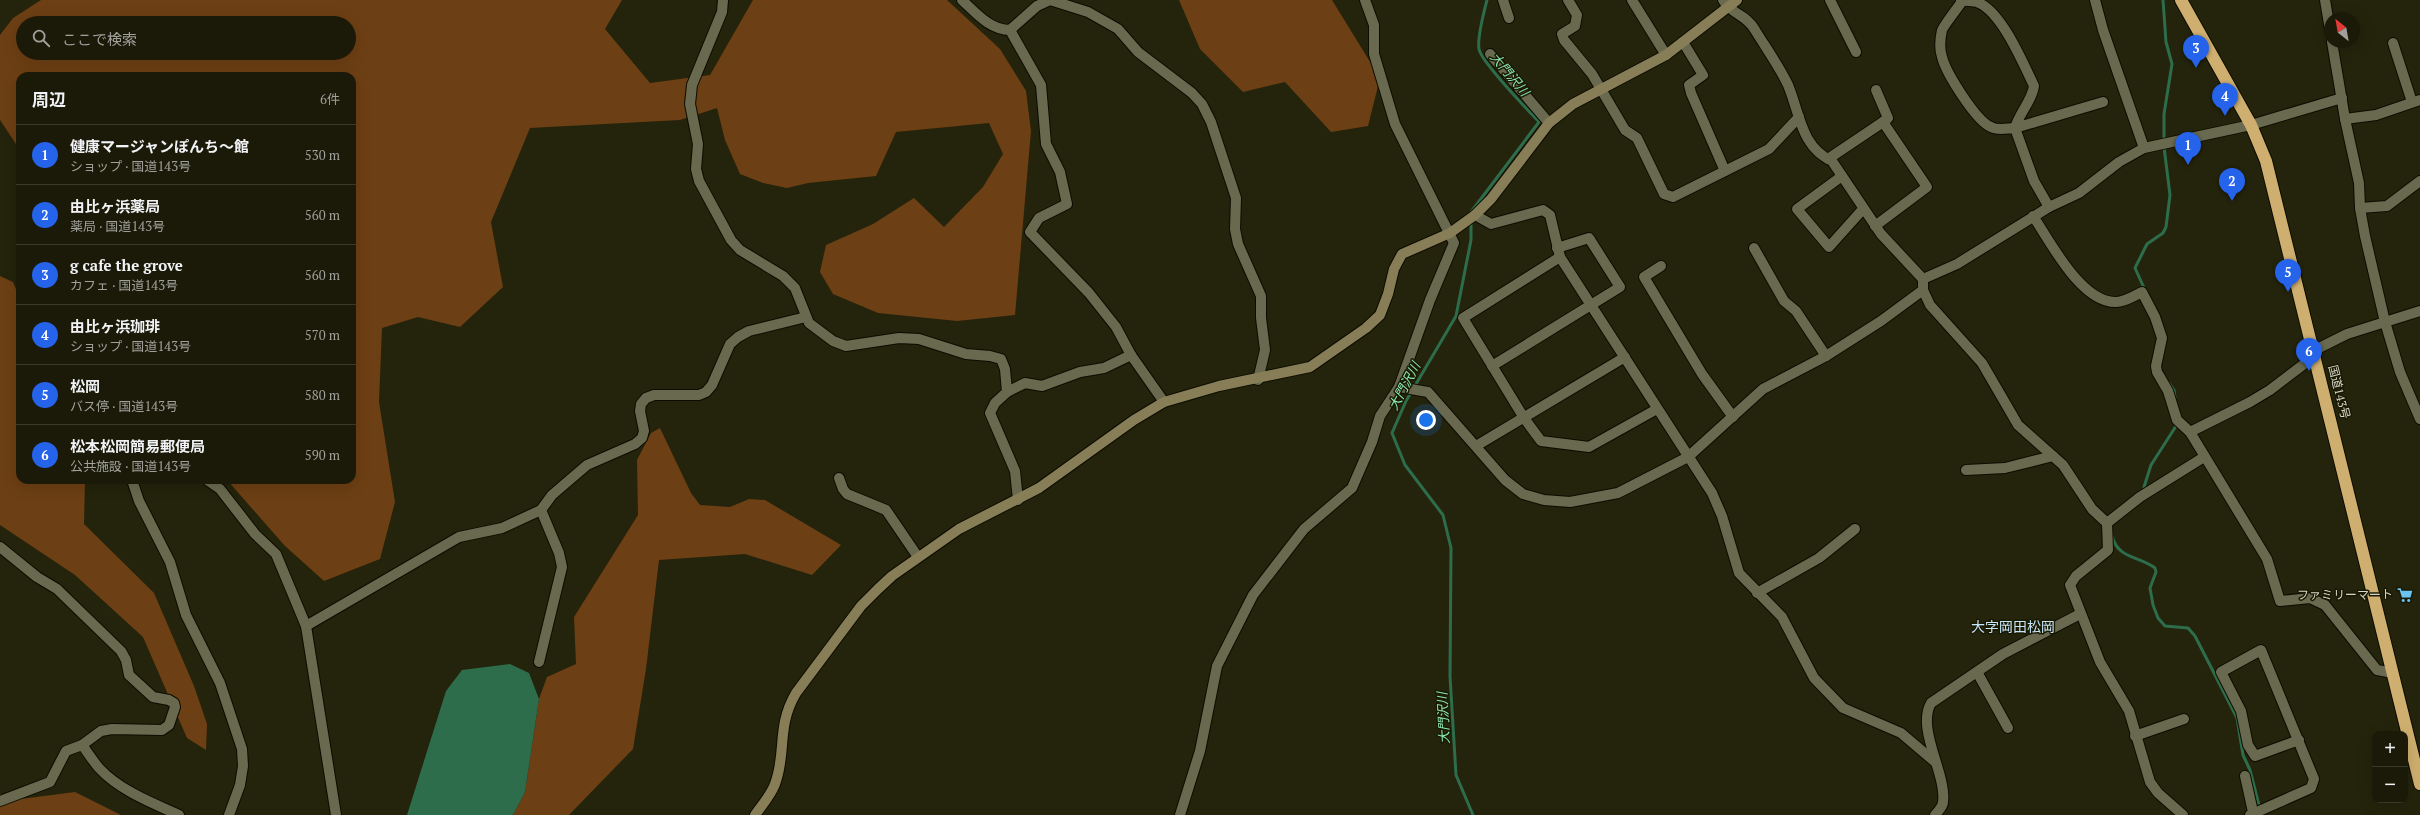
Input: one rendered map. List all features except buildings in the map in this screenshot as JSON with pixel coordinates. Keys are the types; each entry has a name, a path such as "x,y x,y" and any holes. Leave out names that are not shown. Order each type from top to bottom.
{"highway":[{"name":"国道143号","path":"2181,0 2250,125 2266,162 2315,353 2420,784"}],"street":[{"path":"723,0 722,12 692,85 690,104 698,144 696,169 699,181 731,240 740,250 783,276 795,288 809,323 833,341 846,346 899,338 918,339 966,354 990,356 1001,359 1005,369 1007,392"},
{"path":"962,0 987,23 1002,30 1010,30 1037,6 1050,0 1088,12 1118,29 1138,52 1192,93 1202,104 1211,122 1236,198 1235,229 1238,244 1261,296 1261,318 1265,350 1258,380"},
{"path":"1180,815 1200,751 1217,666 1253,595 1304,529 1352,488 1372,442 1380,416 1399,388 1430,300 1454,243 1395,124 1374,54 1374,25 1365,0"},
{"path":"1502,0 1509,18"},
{"path":"1568,0 1577,15 1575,26 1562,34 1564,40 1592,74 1625,130 1639,142 1664,194 1673,197 1768,149 1798,117"},
{"path":"1632,0 1666,55"},
{"path":"755,815 775,784 779,769 783,724 788,706 796,693 861,606 892,576 959,529 1039,488 1134,420 1164,402 1212,388 1258,380 1310,367 1366,328 1380,316 1388,294 1394,269 1402,254 1450,233 1475,215 1491,199 1549,123 1573,104 1666,55 1683,42 1725,4 1737,0"},
{"path":"1830,0 1856,52"},
{"path":"2049,207 2034,181 2016,128 2017,120 2033,93 2034,86 2018,54 1989,9 1978,2 1962,0 1955,14 1942,27 1940,45 1942,58 1962,96 1982,120 1990,127 2000,129 2016,128 2103,102"},
{"path":"2095,0 2103,30 2144,148"},
{"path":"2325,0 2327,12"},
{"path":"1725,4 1750,20 1787,85 1805,138 1821,156 1832,161 1875,226 1923,279 1923,290 1930,305 1982,363 2018,425 2063,465 2092,509 2107,522 2108,550 2076,576 2070,585 2080,614 2100,662 2129,711 2135,736 2150,782 2158,793 2183,815"},
{"path":"1010,30 1041,85 1046,144 1060,172 1067,204 1038,218 1030,232 1089,293 1116,327 1131,355 1164,402"},
{"path":"1683,42 1703,75 1689,85 1691,93 1725,171"},
{"path":"2345,119 2376,115 2416,101 2393,43"},
{"path":"2333,48 2345,119 2359,183 2360,208 2385,322 2400,372 2420,419"},
{"path":"1490,54 1549,123"},
{"path":"1828,159 1888,118 1876,90"},
{"path":"1923,279 1957,264 2033,216 2079,193 2119,162 2144,148 2250,125 2342,98"},
{"path":"1875,226 1927,187 1882,122"},
{"path":"1842,176 1797,209 1829,247 1863,208"},
{"path":"2360,208 2387,206 2420,181"},
{"path":"1475,215 1491,224 1543,210 1550,215 1559,252 1657,409 1712,493 1722,516 1739,573 1782,617 1814,678 1842,708 1901,734 1934,761"},
{"path":"2033,216 2075,278 2100,298 2117,302 2142,292 2160,330 2162,338 2156,366 2168,391 2179,422 2190,432 2267,559 2280,601 2310,598 2325,605 2377,670 2393,673"},
{"path":"1492,366 1592,306 1620,287 1589,238 1559,252 1463,318 1492,366 1524,418 1541,441 1589,447 1657,409"},
{"path":"1754,248 1784,301 1796,311 1826,356"},
{"path":"1662,266 1644,277 1702,374 1733,416"},
{"path":"1399,388 1428,392 1505,480 1523,494 1557,502 1570,502 1618,493 1688,457 1763,389 1826,356 1881,321 1923,290"},
{"path":"2190,432 2270,390 2315,353 2347,334 2420,311"},
{"path":"306,626 459,537 502,528 541,510 552,494 587,465 635,444 642,438 644,431 640,411 641,404 646,398 654,395 699,395 706,392 712,385 730,344 738,336 749,331 806,317"},
{"path":"1018,500 1015,471 990,412 995,403 1007,392 1025,383 1042,386 1080,372 1104,368 1131,355"},
{"path":"1476,446 1624,357"},
{"path":"1966,470 2005,468 2053,456"},
{"path":"2107,522 2140,497 2204,456"},
{"path":"839,478 843,489 847,494 886,510 918,557"},
{"path":"133,484 139,501 170,562 186,615 220,684 242,749 243,766 240,785 229,815"},
{"path":"213,484 220,489 255,534 276,554 306,626 336,815"},
{"path":"538,662 562,567 560,553 541,510"},
{"path":"1757,593 1819,558 1855,529"},
{"path":"0,547 37,577 57,590 120,651 126,660 129,675 153,697 169,700 174,703 175,707 170,725 162,730 112,729 101,731 82,745 66,751 50,782 0,801"},
{"path":"1935,815 1943,804 1944,790 1934,761 1926,711 1931,703 2003,654 2080,614"},
{"path":"2245,776 2255,812 2311,788 2314,779 2299,740 2261,650 2221,672 2241,711 2247,730 2248,746 2255,756 2299,740"},
{"path":"1977,672 2008,728"},
{"path":"2135,736 2184,719"},
{"path":"82,745 98,767 109,777 150,802 179,815"}],"shaded area":[{"path":"41,0 622,0 605,29 650,83 710,75 753,0 947,0 1000,49 1026,91 1031,131 1015,315 957,321 878,313 833,294 820,272 826,245 873,224 914,198 944,227 983,187 1003,154 989,123 896,132 876,176 808,183 787,188 763,183 740,174 725,140 717,108 680,120 530,128 491,222 503,287 460,327 418,317 382,328 379,402 395,502 380,559 324,581 285,546 231,484 356,484 356,72 16,72 16,144 0,120 0,35 16,16 16,60 356,60 356,16 16,16"},
{"path":"1179,0 1332,0 1380,78 1368,126 1331,132 1285,82 1243,92 1200,49"},
{"path":"0,276 13,282 16,289 16,484 85,484 84,524 154,593 194,686 207,724 206,750 187,738 143,637 75,575 0,525"},
{"path":"660,428 691,493 700,505 730,507 749,499 765,500 841,545 812,575 745,554 659,560 646,669 633,749 569,815 513,815 525,792 539,699 547,677 576,664 574,617 638,515 637,460 651,433"},
{"path":"510,664 529,673 539,699 525,792 513,815 407,815 446,691 462,670"},
{"path":"75,792 121,815 0,815 0,793 5,801"}],"waterway":[{"name":"大門沢川","path":"1471,212 1539,122 1496,75 1479,49 1481,24 1487,0"},
{"path":"2145,290 2135,268 2147,244 2163,233 2166,227 2170,195 2164,147 2164,114 2172,64 2166,42 2163,0"},
{"name":"大門沢川","path":"1471,220 1471,240 1456,316 1406,401 1392,433 1405,465 1443,515 1451,548 1450,676 1456,775 1473,815"},
{"path":"2169,383 2174,390 2175,398"},
{"path":"2144,487 2151,465 2178,423"},
{"path":"2112,536 2119,549 2124,553 2155,568 2156,572 2150,588 2153,605 2158,618 2165,626 2188,628 2195,636 2237,718 2243,755 2250,770 2260,809"}],"place":[{"name":"g cafe the grove","path":"2196,68"},
{"name":"由比ヶ浜珈琲","path":"2225,116"},
{"name":"健康マージャンぽんち～館","path":"2188,165"},
{"name":"由比ヶ浜薬局","path":"2232,201"},
{"name":"松岡","path":"2288,292"},
{"name":"松本松岡簡易郵便局","path":"2309,371"},
{"name":"ファミリーマート","path":"2405,595"}],"district":[{"name":"大字岡田松岡","path":"2013,627"}]}
